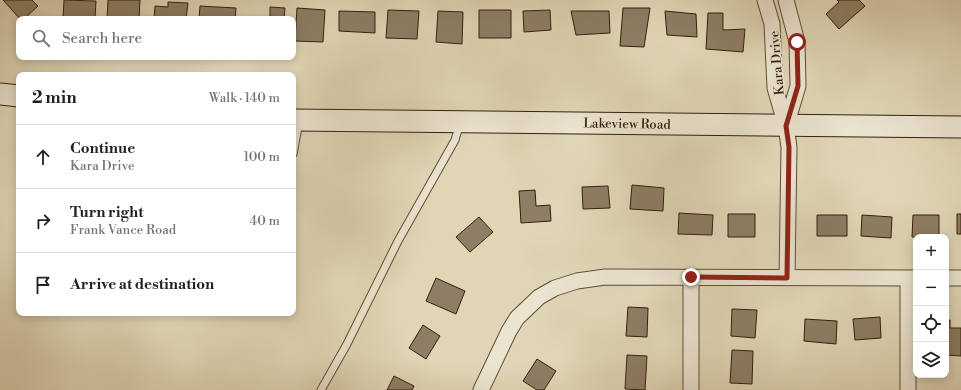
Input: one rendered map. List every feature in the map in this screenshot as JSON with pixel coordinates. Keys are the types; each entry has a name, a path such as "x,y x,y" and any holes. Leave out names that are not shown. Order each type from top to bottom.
{"main road":[{"path":"0,94 16,96"},
{"name":"Lakeview Road","path":"296,120 961,127"}],"street":[{"name":"Kara Drive","path":"765,0 772,24 775,88 786,126 789,147 787,278"},
{"name":"Kara Drive","path":"786,0 797,42 798,86 786,126"},
{"path":"482,390 509,331 517,318 539,297 555,288 577,281 605,276 912,278 908,390"},
{"path":"691,277 691,390"},
{"path":"949,278 961,278"}],"lane":[{"path":"321,390 347,344 398,241 455,140 461,121"}],"building":[{"path":"3,0 32,0 38,6 27,16 17,16"},
{"path":"64,0 96,1 95,16 63,16"},
{"path":"108,0 140,0 139,16 107,16"},
{"path":"837,0 859,0 865,6 839,29 826,14 839,2"},
{"path":"168,2 188,3 186,16 154,16 155,6 168,7"},
{"path":"200,6 236,8 235,16 199,16"},
{"path":"270,7 285,8 284,16 270,16"},
{"path":"297,8 325,10 323,42 296,41"},
{"path":"623,8 650,8 644,47 620,46"},
{"path":"388,10 419,11 417,39 386,38"},
{"path":"479,10 511,10 511,38 479,38"},
{"path":"550,10 551,30 524,32 523,11"},
{"path":"339,11 375,12 375,33 339,31"},
{"path":"438,11 463,12 462,44 436,42"},
{"path":"571,11 609,11 610,33 576,35"},
{"path":"665,11 696,14 697,37 667,35"},
{"path":"708,13 723,13 723,30 745,29 743,52 706,49"},
{"path":"632,185 664,188 663,211 630,209"},
{"path":"608,186 610,208 583,209 582,187"},
{"path":"535,190 536,206 550,205 551,221 521,223 519,191"},
{"path":"679,213 713,215 712,235 678,234"},
{"path":"728,214 755,214 755,237 728,237"},
{"path":"957,214 961,214 961,234 957,234"},
{"path":"817,215 847,215 847,236 817,236"},
{"path":"862,215 892,217 891,238 861,236"},
{"path":"913,215 939,215 939,234 913,234 912,237"},
{"path":"479,217 493,232 470,252 456,237"},
{"path":"436,278 465,291 456,314 426,301"},
{"path":"628,307 648,308 647,337 626,336"},
{"path":"732,309 757,310 755,338 731,336"},
{"path":"880,317 881,338 855,340 853,319"},
{"path":"805,319 837,321 836,344 804,341"},
{"path":"949,320 950,328 961,328 961,356 949,355"},
{"path":"423,325 440,336 426,359 409,348"},
{"path":"732,350 753,351 752,384 730,383"},
{"path":"627,355 647,356 645,390 625,389"},
{"path":"537,359 556,371 544,390 537,390 523,381"},
{"path":"394,376 414,386 412,390 387,390"}],"route":[{"path":"691,277 787,278 789,147 786,126 798,86 797,42"}]}
